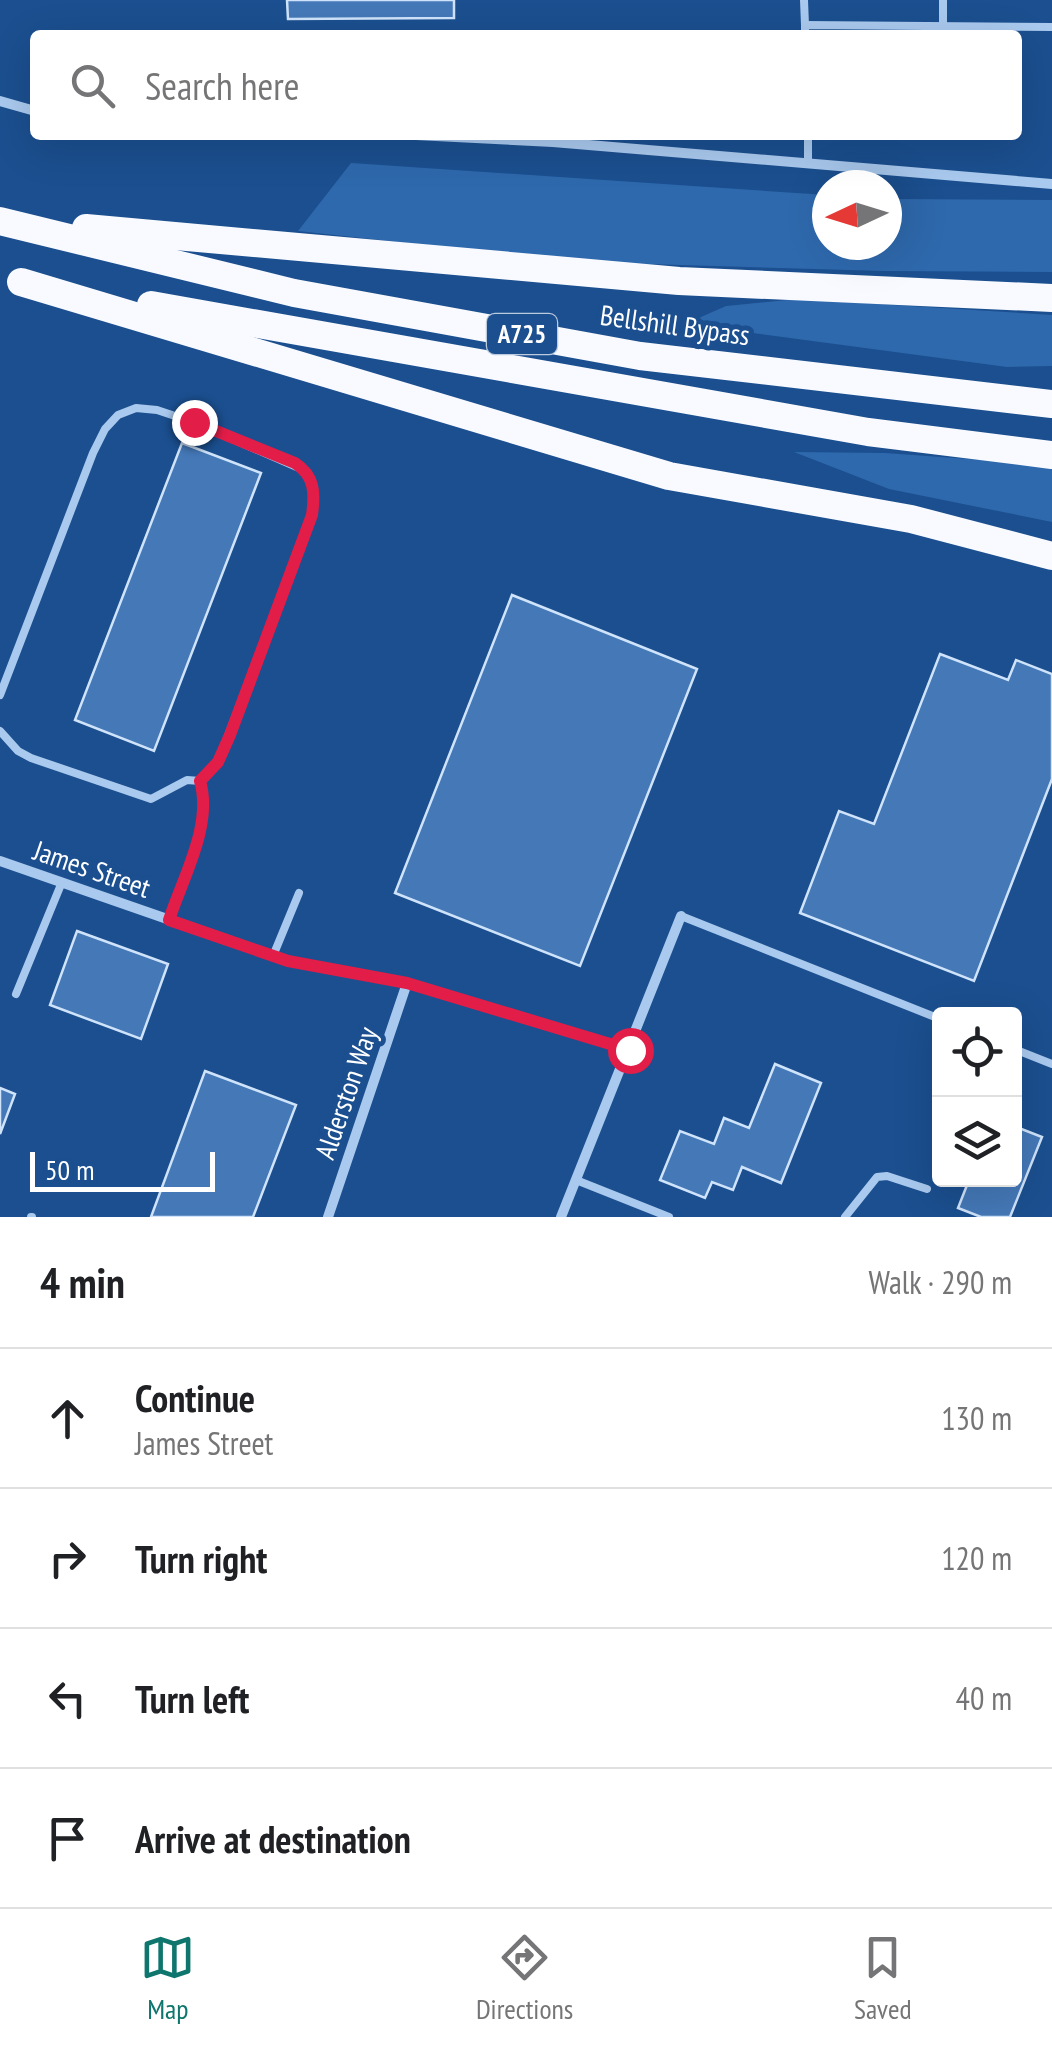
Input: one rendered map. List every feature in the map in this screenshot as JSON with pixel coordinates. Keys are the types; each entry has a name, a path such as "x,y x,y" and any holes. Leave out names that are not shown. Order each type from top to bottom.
{"highway":[{"path":"0,221 679,281 1052,298"},
{"name":"Bellshill Bypass","path":"0,221 294,294 640,356 1052,404"},
{"name":"A725","path":"10,279 868,432 1052,454"},
{"name":"A725","path":"10,279 669,476 911,519 1052,556"}],"street":[{"path":"0,101 30,110"},
{"path":"484,140 1052,184"},
{"name":"James Street","path":"0,861 273,956 407,983 630,1050"},
{"path":"561,1217 681,916"},
{"name":"Alderston Way","path":"328,1217 407,983"}],"lane":[{"path":"804,0 805,30 1052,27"},
{"path":"943,0 943,27"},
{"path":"808,140 808,164"},
{"path":"0,695 92,453 105,429 118,416 136,408 157,410 295,463 312,480 312,515 218,762 200,781"},
{"path":"0,731 6,741 31,758 152,799 187,780 200,781"},
{"path":"169,920 202,824 204,798 200,781"},
{"path":"16,994 62,882"},
{"path":"273,956 299,894"},
{"path":"681,916 932,1016"},
{"path":"1022,1052 1052,1064"},
{"path":"845,1217 877,1177 887,1176 927,1189"},
{"path":"576,1180 669,1217"}],"shaded area":[{"path":"351,163 812,194 812,260 902,260 902,199 1052,200 1052,272 581,262 298,231"},
{"path":"797,299 1052,315 1052,366 1007,367 685,324 726,306"},
{"path":"794,452 885,453 1052,465 1052,522 889,489"}],"building":[{"path":"287,0 454,0 454,18 288,19"},
{"path":"182,443 261,473 154,751 75,720"},
{"path":"512,595 697,669 580,966 395,893"},
{"path":"940,654 1008,680 1016,660 1052,674 1052,779 974,981 800,913 839,811 874,824"},
{"path":"77,931 168,964 141,1039 50,1005"},
{"path":"775,1064 821,1083 781,1183 742,1167 733,1190 712,1182 705,1198 660,1180 680,1131 714,1144 724,1118 749,1128"},
{"path":"205,1071 296,1105 253,1217 151,1217"},
{"path":"0,1088 15,1094 0,1134"},
{"path":"1022,1129 1042,1137 1022,1187"},
{"path":"966,1187 1022,1187 1010,1217 981,1217 958,1208"}],"route":[{"path":"194,422 295,463 312,480 315,495 312,515 230,735 218,762 200,781 204,798 202,824 169,920 288,961 407,983 630,1050"}]}
